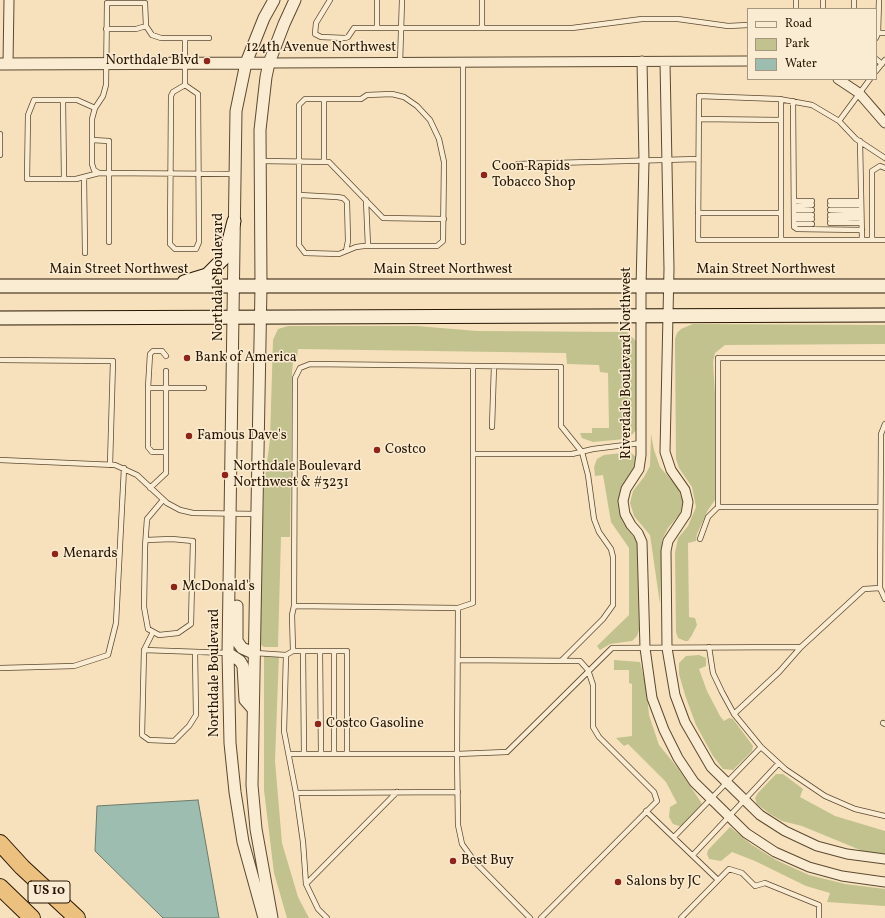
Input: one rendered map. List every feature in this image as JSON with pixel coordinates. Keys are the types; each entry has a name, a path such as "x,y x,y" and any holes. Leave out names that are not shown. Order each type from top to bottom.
{"highway":[{"path":"0,839 22,867"},
{"name":"US 10","path":"0,843 22,867 77,918"},
{"name":"US 10","path":"0,887 32,918"}],"main road":[{"path":"174,286 207,275 225,257 234,221"},
{"name":"Main Street Northwest","path":"0,286 885,286"},
{"path":"0,318 885,315"}],"street":[{"path":"4,64 9,0"},
{"name":"Northdale Boulevard","path":"264,918 246,855 235,792 229,735 228,653 232,514 234,174 236,111 246,63 264,18 274,0"},
{"path":"272,918 253,808 252,708 261,286 260,161 262,106 269,63 295,0"},
{"name":"Riverdale Boulevard Northwest","path":"642,61 644,161 641,287 641,443 639,469 626,489 623,501 625,514 631,525 638,533 642,542 645,648 652,698 664,730 678,758 694,782 746,833 776,852 809,867 842,876 885,882"},
{"path":"747,61 665,62 667,160 665,452 671,470 685,490 688,502 686,514 668,541 667,648 675,694 685,722 711,767 743,800 760,815 786,831 817,846 847,854 885,859"},
{"name":"124th Avenue Northwest","path":"4,64 665,62"},
{"path":"840,80 860,93 885,122"},
{"path":"230,584 236,591 237,597 237,641 242,648 253,653"},
{"path":"228,653 240,661 243,666 245,700 252,708"}],"lane":[{"path":"330,0 316,23 315,34 321,38 345,38 348,37 354,28 572,28 642,19 664,19 728,26 747,25"},
{"path":"377,0 377,28"},
{"path":"400,63 402,0"},
{"path":"482,0 482,28"},
{"path":"879,0 878,33 885,33"},
{"path":"99,173 94,170 92,164 92,119 95,108 103,96 106,85 105,63 107,3 145,3 146,26 152,35 161,38 209,38"},
{"path":"106,29 136,29 146,26"},
{"path":"185,38 185,85"},
{"path":"463,62 463,242"},
{"path":"877,71 884,62"},
{"path":"839,121 869,80"},
{"path":"185,85 198,94 199,242 196,249 175,249 170,244 171,96 173,92 185,85"},
{"path":"392,94 404,97 416,106 430,120 439,139 444,162 443,241 437,246 368,246 356,247 339,254 305,253 299,245 299,105 304,99 324,99 361,99 367,96 392,94"},
{"path":"885,158 860,141 839,121 812,105 781,99 699,96 698,240 885,240"},
{"path":"324,99 324,162"},
{"path":"781,99 781,240"},
{"path":"95,108 77,100 34,100 28,115 27,179 64,179 84,177 99,173 234,174"},
{"path":"63,100 64,179"},
{"path":"792,101 794,212 797,229 862,230"},
{"path":"699,119 781,120"},
{"path":"0,134 0,155"},
{"path":"92,140 109,140 109,242"},
{"path":"860,141 862,240"},
{"path":"518,164 698,159"},
{"path":"260,161 299,160 330,162 383,218 444,219"},
{"path":"872,240 872,171 880,166 885,168"},
{"path":"84,177 84,253"},
{"path":"299,195 343,198 346,202 348,233 346,251"},
{"path":"366,200 368,246"},
{"path":"794,212 812,212"},
{"path":"794,212 812,212"},
{"path":"794,212 812,212"},
{"path":"830,212 861,212"},
{"path":"830,212 861,212"},
{"path":"830,212 861,212"},
{"path":"698,214 781,213"},
{"path":"166,356 162,351 153,351 150,354 148,388 148,447 152,452 166,452"},
{"path":"718,507 718,358 885,358"},
{"path":"0,360 113,361 110,465"},
{"path":"293,651 292,614 294,606 295,378 300,368 310,364 561,367 561,426 582,452 588,475 594,519 599,532 611,549 613,557 613,604 603,619 562,660"},
{"path":"294,606 458,608 473,603 474,366"},
{"path":"492,427 494,366"},
{"path":"150,488 166,473 166,371"},
{"path":"148,388 204,388"},
{"path":"885,424 881,434 880,507 880,588 885,599"},
{"path":"473,454 572,454 641,443"},
{"path":"0,460 110,465 124,468 137,475 163,500 180,510 193,513 256,514"},
{"path":"0,668 74,666 108,655 116,623 124,468"},
{"path":"146,540 157,539 193,541 191,624 178,633 159,635 148,629 144,607 146,540 147,519 163,500"},
{"path":"700,539 708,517 718,507 880,507"},
{"path":"734,714 779,672 801,647 864,589 880,588"},
{"path":"458,608 458,825 462,844 475,862 530,918"},
{"path":"153,632 144,650 142,670 142,735 149,740 174,741 189,726 196,715 197,675 194,672 195,652"},
{"path":"709,647 713,673 734,714 761,747 778,764 825,796 855,809 885,816"},
{"path":"290,754 457,754 507,752 588,670 612,648 801,647"},
{"path":"144,650 228,653"},
{"path":"253,653 286,655 293,651 346,651 347,754"},
{"path":"303,651 304,754"},
{"path":"320,651 321,754"},
{"path":"334,651 334,754"},
{"path":"286,655 284,731 286,745 290,754 296,793 303,842 306,884 318,909 327,918"},
{"path":"458,660 580,661 588,670 593,685 593,727 599,737 654,792 657,801 541,918"},
{"path":"674,837 761,747"},
{"path":"693,855 778,764"},
{"path":"306,884 397,792"},
{"path":"296,793 458,792"},
{"path":"646,811 718,880"},
{"path":"680,918 729,869 742,873 755,886 765,883 819,905 819,918"}],"green space":[{"path":"693,324 885,325 885,344 725,345 715,353 713,362 715,394 715,500 708,510 697,534 696,541 688,543 689,617 695,618 697,625 688,641 685,641 678,638 676,632 675,553 678,538 688,526 696,507 692,487 679,468 676,459 675,339 677,333 681,329"},
{"path":"288,326 417,326 477,331 627,332 637,342 637,429 631,436 625,439 593,442 582,438 580,433 592,433 592,428 609,428 608,373 600,372 599,365 567,364 566,353 298,349 297,357 293,363 292,372 290,537 281,537 278,647 264,647 260,644 264,486 270,439 273,340 278,329"},
{"path":"651,434 654,450 660,467 678,488 683,501 680,514 668,528 662,540 660,604 650,535 634,516 630,503 633,491 644,477 650,466"},
{"path":"630,452 636,457 635,467 621,488 618,502 623,522 638,543 639,630 637,636 632,641 610,644 600,650 597,646 629,615 629,548 611,522 603,475 595,476 594,467 597,459 604,455"},
{"path":"264,654 279,654 275,761 282,843 298,897 309,918 287,918 274,873 264,790"},
{"path":"699,655 706,658 706,666 699,669 707,691 720,716 724,721 729,718 733,719 753,746 752,751 733,770 723,769 713,756 696,725 685,695 679,674 679,663 686,656"},
{"path":"614,660 640,662 646,686 649,715 659,745 677,767 701,802 703,807 682,827 673,824 669,817 670,807 677,803 666,782 628,744 624,746 616,738 632,736 632,684 629,683 629,670 614,670"},
{"path":"776,774 783,774 803,789 800,797 835,816 885,831 885,854 865,852 802,826 782,821 770,814 757,804 755,798"},
{"path":"730,827 752,845 776,860 809,875 845,884 885,889 885,906 827,902 830,893 806,886 755,861 732,852 721,861 709,859 707,854 708,850"}],"water":[{"path":"198,800 219,918 163,918 95,851 97,806"}],"place":[{"name":"Northdale Blvd","path":"207,61"},
{"name":"Coon Rapids Tobacco Shop","path":"484,175"},
{"name":"Bank of America","path":"187,358"},
{"name":"Famous Dave's","path":"189,436"},
{"name":"Costco","path":"377,450"},
{"name":"Northdale Boulevard Northwest & #3231","path":"225,475"},
{"name":"Menards","path":"55,554"},
{"name":"McDonald's","path":"174,587"},
{"name":"Costco Gasoline","path":"318,724"},
{"name":"Best Buy","path":"453,861"},
{"name":"Salons by JC","path":"618,882"}]}
